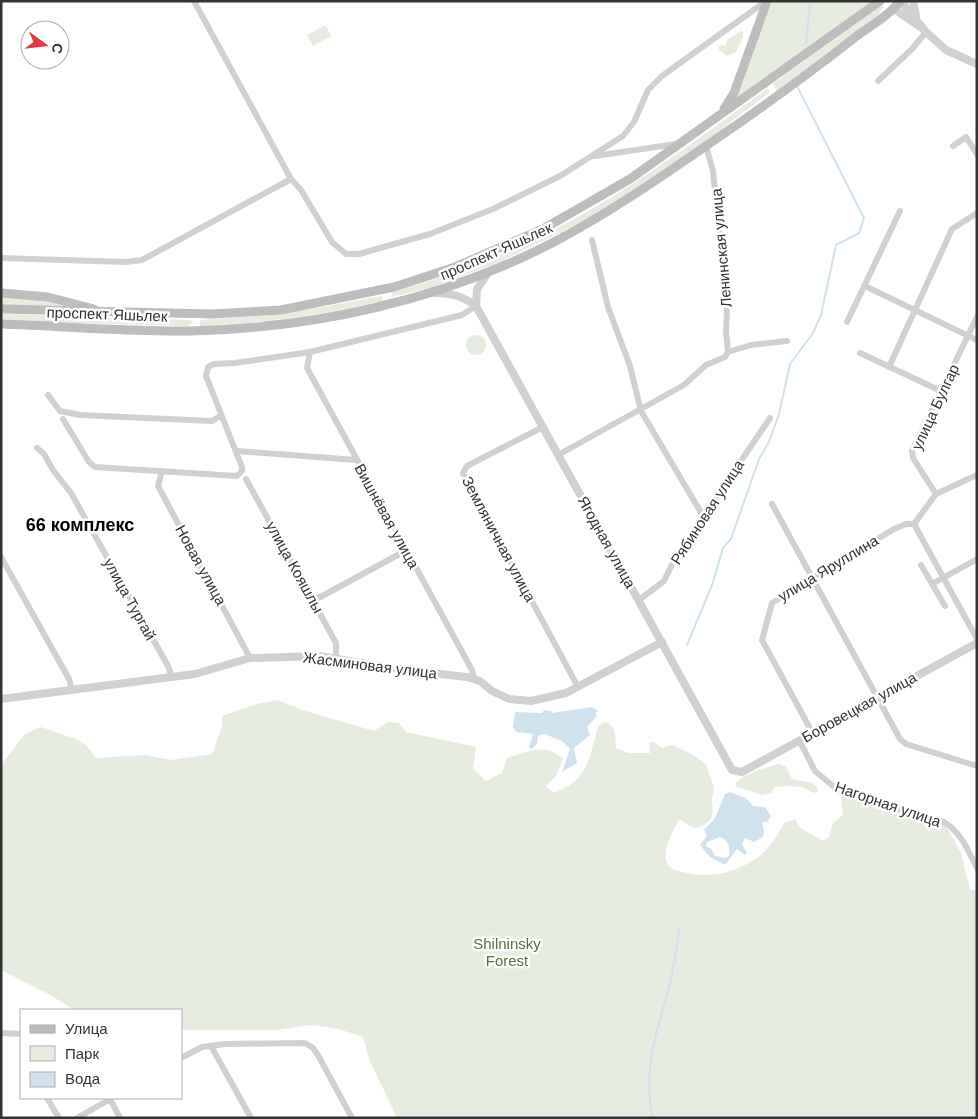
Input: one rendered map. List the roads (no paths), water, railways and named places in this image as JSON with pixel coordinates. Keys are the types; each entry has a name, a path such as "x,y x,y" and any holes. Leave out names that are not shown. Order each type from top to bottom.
{"main road":[{"path":"713,121 729,103 734,93 766,1"},
{"name":"проспект Яшьлек","path":"1,309 108,313 280,310 394,287 455,267 543,229 630,179 765,85 880,1"},
{"path":"886,1 899,3"},
{"name":"проспект Яшьлек","path":"1,324 189,331 284,324 351,313 434,292 488,272 586,224 638,193 772,101 899,3"},
{"path":"765,85 773,88 772,101"},
{"path":"394,287 386,298 396,302"},
{"path":"1,293 48,297 108,313"},
{"path":"189,331 195,326 197,321 191,313"}],"street":[{"path":"194,1 291,179 301,190 336,248 346,254 359,254 430,234 493,209 560,176 593,156 628,131 634,122 643,98 662,76 766,1"},
{"path":"913,1 914,20"},
{"path":"899,3 946,50 977,64"},
{"path":"880,19 898,17 914,20"},
{"path":"878,81 912,49 926,32"},
{"path":"953,146 966,137 977,154"},
{"path":"593,156 682,144"},
{"name":"Ленинская улица","path":"706,146 714,171 727,310 728,352"},
{"path":"1,258 137,261 150,257 291,179"},
{"path":"847,322 900,211"},
{"path":"889,368 952,229 977,213"},
{"path":"592,240 608,308 630,366 641,411 703,516"},
{"path":"476,306 477,289 488,272"},
{"path":"864,286 977,340"},
{"path":"434,292 463,296 476,306"},
{"path":"63,419 89,462 95,467 237,476 242,471 242,467 220,416 206,376 208,367 214,364 235,363 310,352 462,315 476,306"},
{"name":"Ягодная улица","path":"476,306 729,767 737,772 742,772"},
{"name":"улица Булгар","path":"936,494 913,458 912,451 977,317"},
{"path":"558,455 641,411 684,385 706,365 725,357 728,352 751,345 787,341"},
{"name":"Вишнёвая улица","path":"310,352 307,368 405,551 472,670 474,678"},
{"path":"860,353 941,391"},
{"path":"48,395 60,411 80,415 212,421 220,416"},
{"name":"Рябиновая улица","path":"639,600 664,581 674,560 770,418"},
{"name":"Земляничная улица","path":"543,428 467,466 463,473 578,687"},
{"name":"улица Тургай","path":"37,448 44,454 53,470 71,493 168,666 172,677"},
{"path":"236,451 356,460"},
{"name":"Новая улица","path":"162,472 158,486 250,658"},
{"path":"977,474 936,494 914,524 977,639"},
{"name":"улица Кояшлы","path":"246,479 336,643 336,658"},
{"path":"772,504 902,742 977,766"},
{"name":"улица Яруллина","path":"812,732 762,640 772,603 894,529 906,524 914,524"},
{"path":"313,601 405,551"},
{"path":"1,558 69,679 72,690"},
{"path":"932,584 977,559"},
{"path":"920,564 945,606"},
{"name":"Жасминовая улица","path":"1,699 200,673 250,658 320,656 405,670 474,678 498,694 520,700 552,698 578,687 662,642"},
{"name":"Боровецкая улица","path":"742,772 977,643"},
{"name":"Нагорная улица","path":"799,740 815,771 839,790 944,822 952,827 959,834 977,868"},
{"path":"1,1033 20,1034"},
{"path":"182,1057 202,1047 281,1042 305,1043 313,1048 352,1118"},
{"path":"211,1046 251,1118"},
{"path":"48,1099 59,1118"},
{"path":"77,1118 109,1099"},
{"path":"111,1099 120,1118"}],"water":[{"path":"592,707 598,711 595,713 597,716 587,727 590,735 574,748 577,763 562,772 570,749 562,741 544,734 538,736 537,744 532,749 529,747 533,734 516,732 513,727 515,712 542,713 544,710 551,711 552,713"},
{"path":"730,792 746,798 753,806 765,807 771,816 767,822 762,822 763,837 754,842 745,838 742,844 747,853 745,855 737,849 725,865 710,857 700,845 707,836 704,830 715,818 725,794","holes":["720,837 727,842 729,850 729,856 725,858 715,856 711,849 706,846 707,842"]}],"waterway":[{"path":"806,44 810,1"},
{"path":"687,645 712,585 723,548 731,539 759,459 769,442 779,414 790,364 813,333 821,315 836,245 859,233 864,218 798,88"},
{"path":"652,1118 649,1082 650,1065 656,1034 670,983 680,927"}],"district":[{"name":"66 комплекс","path":"80,525"}],"park label":[{"name":"Shilninsky Forest","path":"507,952"}]}
